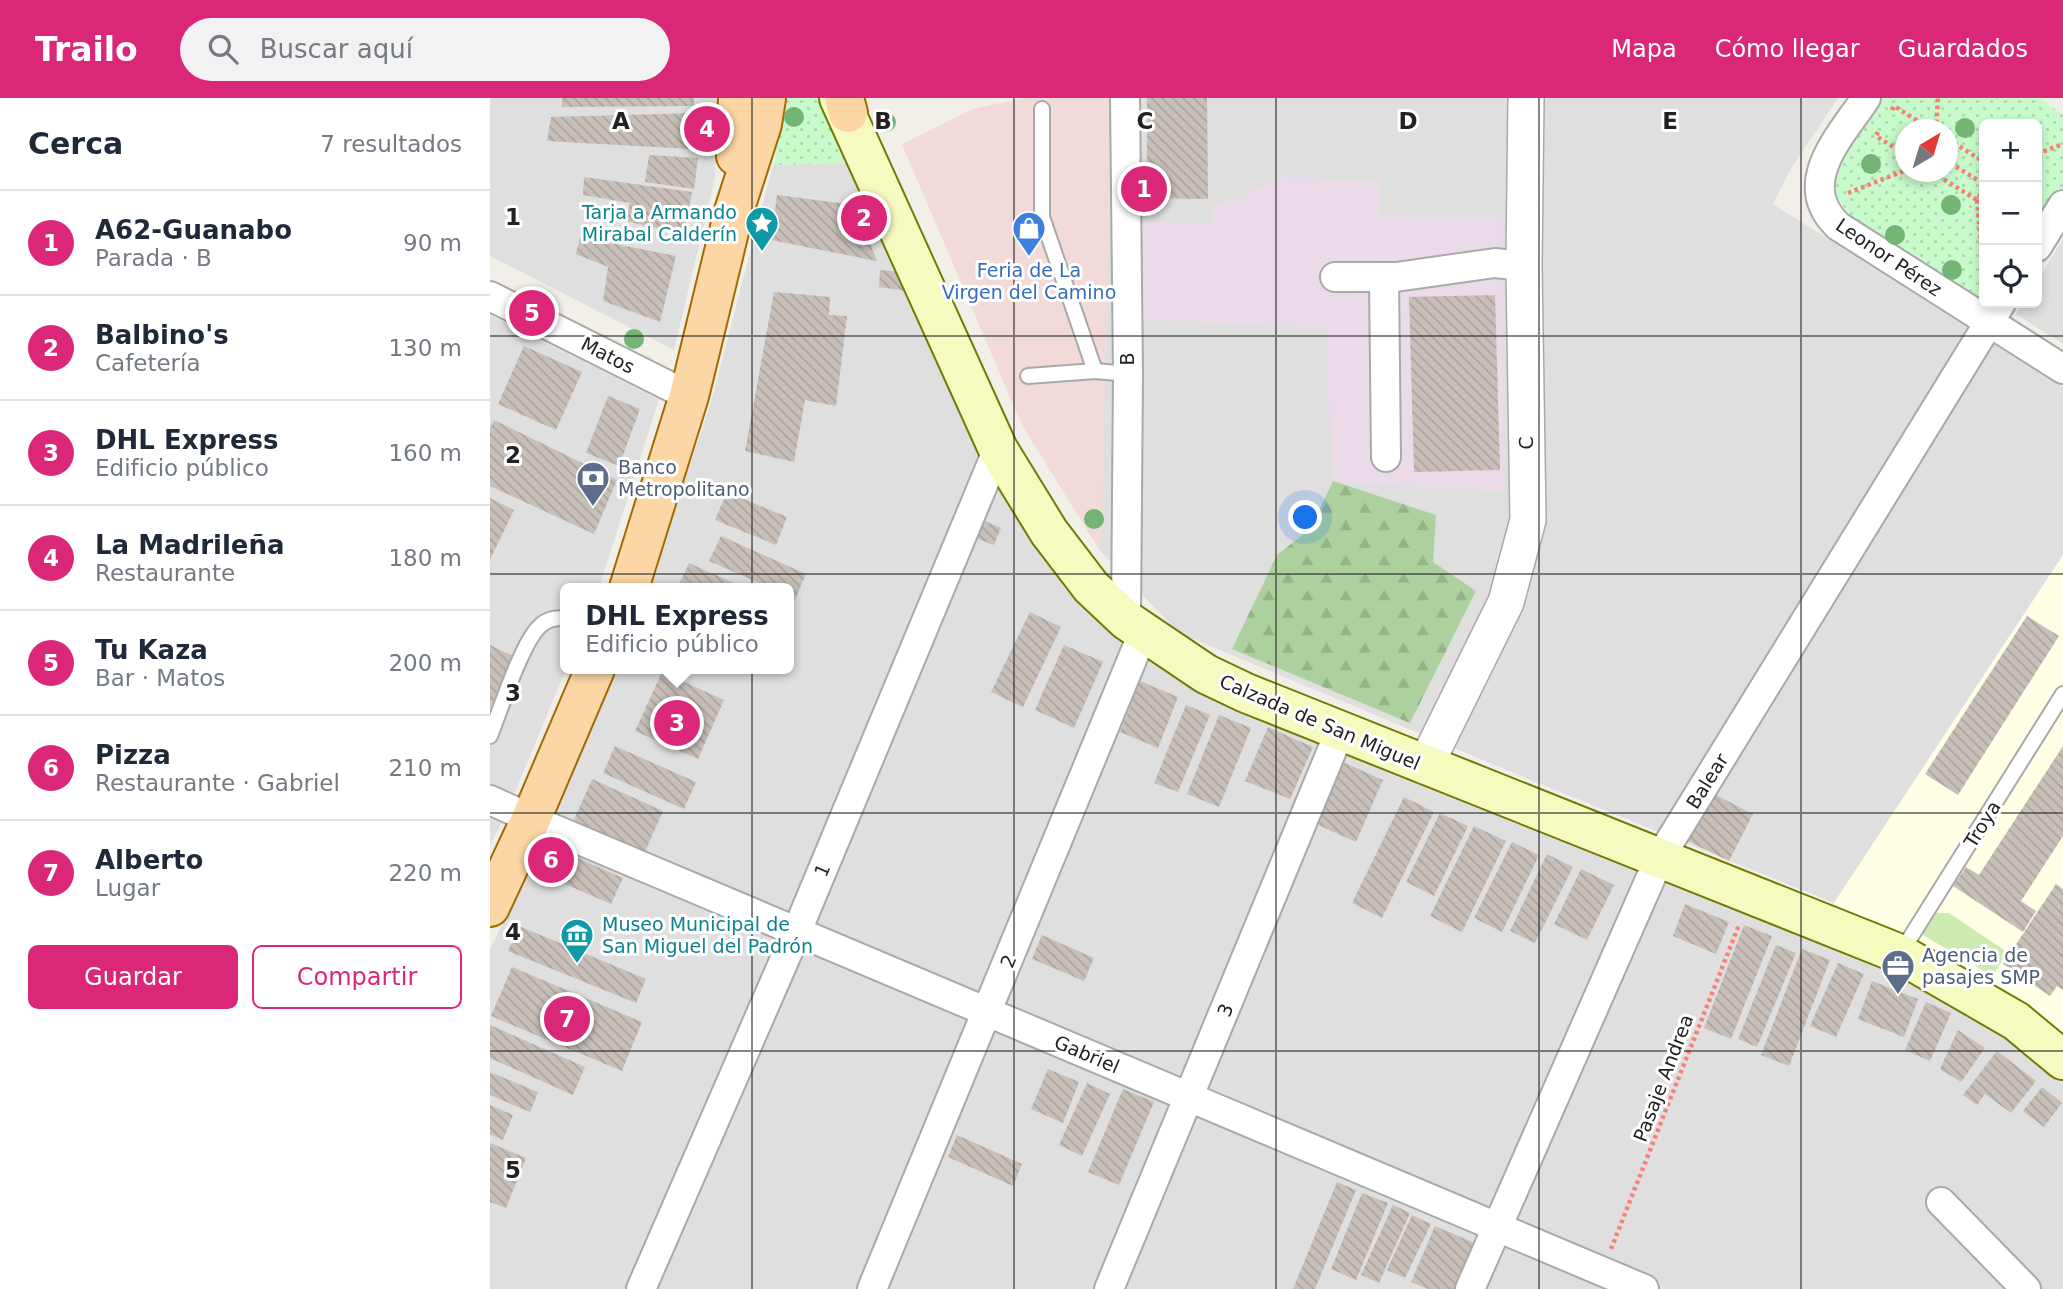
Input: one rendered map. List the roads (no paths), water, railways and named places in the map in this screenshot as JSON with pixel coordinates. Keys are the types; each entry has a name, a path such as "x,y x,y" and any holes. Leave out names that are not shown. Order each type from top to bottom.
{"main road":[{"name":"Calzada de San Miguel","path":"844,103 998,449 1049,532 1091,587 1134,627 1206,674 1425,766 1900,954 2016,1021 2063,1060"},
{"path":"631,583 689,396 761,104"},
{"path":"490,908 593,674"}],"street":[{"name":"B","path":"1125,98 1134,627"},
{"name":"C","path":"1425,766 1506,602 1528,520 1524,267 1526,98"},
{"name":"Leonor Pérez","path":"1866,98 1824,162 1819,175 1821,203 1828,216 1838,226 1995,313 2063,369"},
{"path":"2038,245 2063,205"},
{"path":"1335,277 1384,277 1494,263 1524,267"},
{"path":"1384,277 1386,457"},
{"name":"Matos","path":"490,296 689,396"},
{"name":"Balear","path":"1470,1289 1658,859 1995,313"},
{"name":"1","path":"641,1289 797,931 998,449"},
{"name":"2","path":"872,1289 987,1012 1134,627"},
{"name":"3","path":"1109,1289 1340,731"},
{"name":"Gabriel","path":"490,800 1644,1289"},
{"path":"1941,1202 2026,1289"}],"lane":[{"path":"1042,110 1042,217 1095,371"},
{"path":"1027,376 1095,371 1128,374"},
{"path":"490,736 529,640 541,625 560,618"},
{"name":"Troya","path":"1900,954 2063,694"}],"place":[{"name":"La Madrileña","path":"707,129"},
{"name":"A62-Guanabo","path":"1144,189"},
{"name":"Balbino's","path":"864,218"},
{"name":"Tarja a Armando Mirabal Calderín","path":"762,253"},
{"name":"Feria de La Virgen del Camino","path":"1029,258"},
{"name":"Tu Kaza","path":"532,313"},
{"name":"Banco Metropolitano","path":"593,508"},
{"name":"DHL Express","path":"677,723"},
{"name":"Pizza","path":"551,860"},
{"name":"Museo Municipal de San Miguel del Padrón","path":"577,965"},
{"name":"Agencia de pasajes SMP","path":"1898,996"},
{"name":"Alberto","path":"567,1019"}]}
